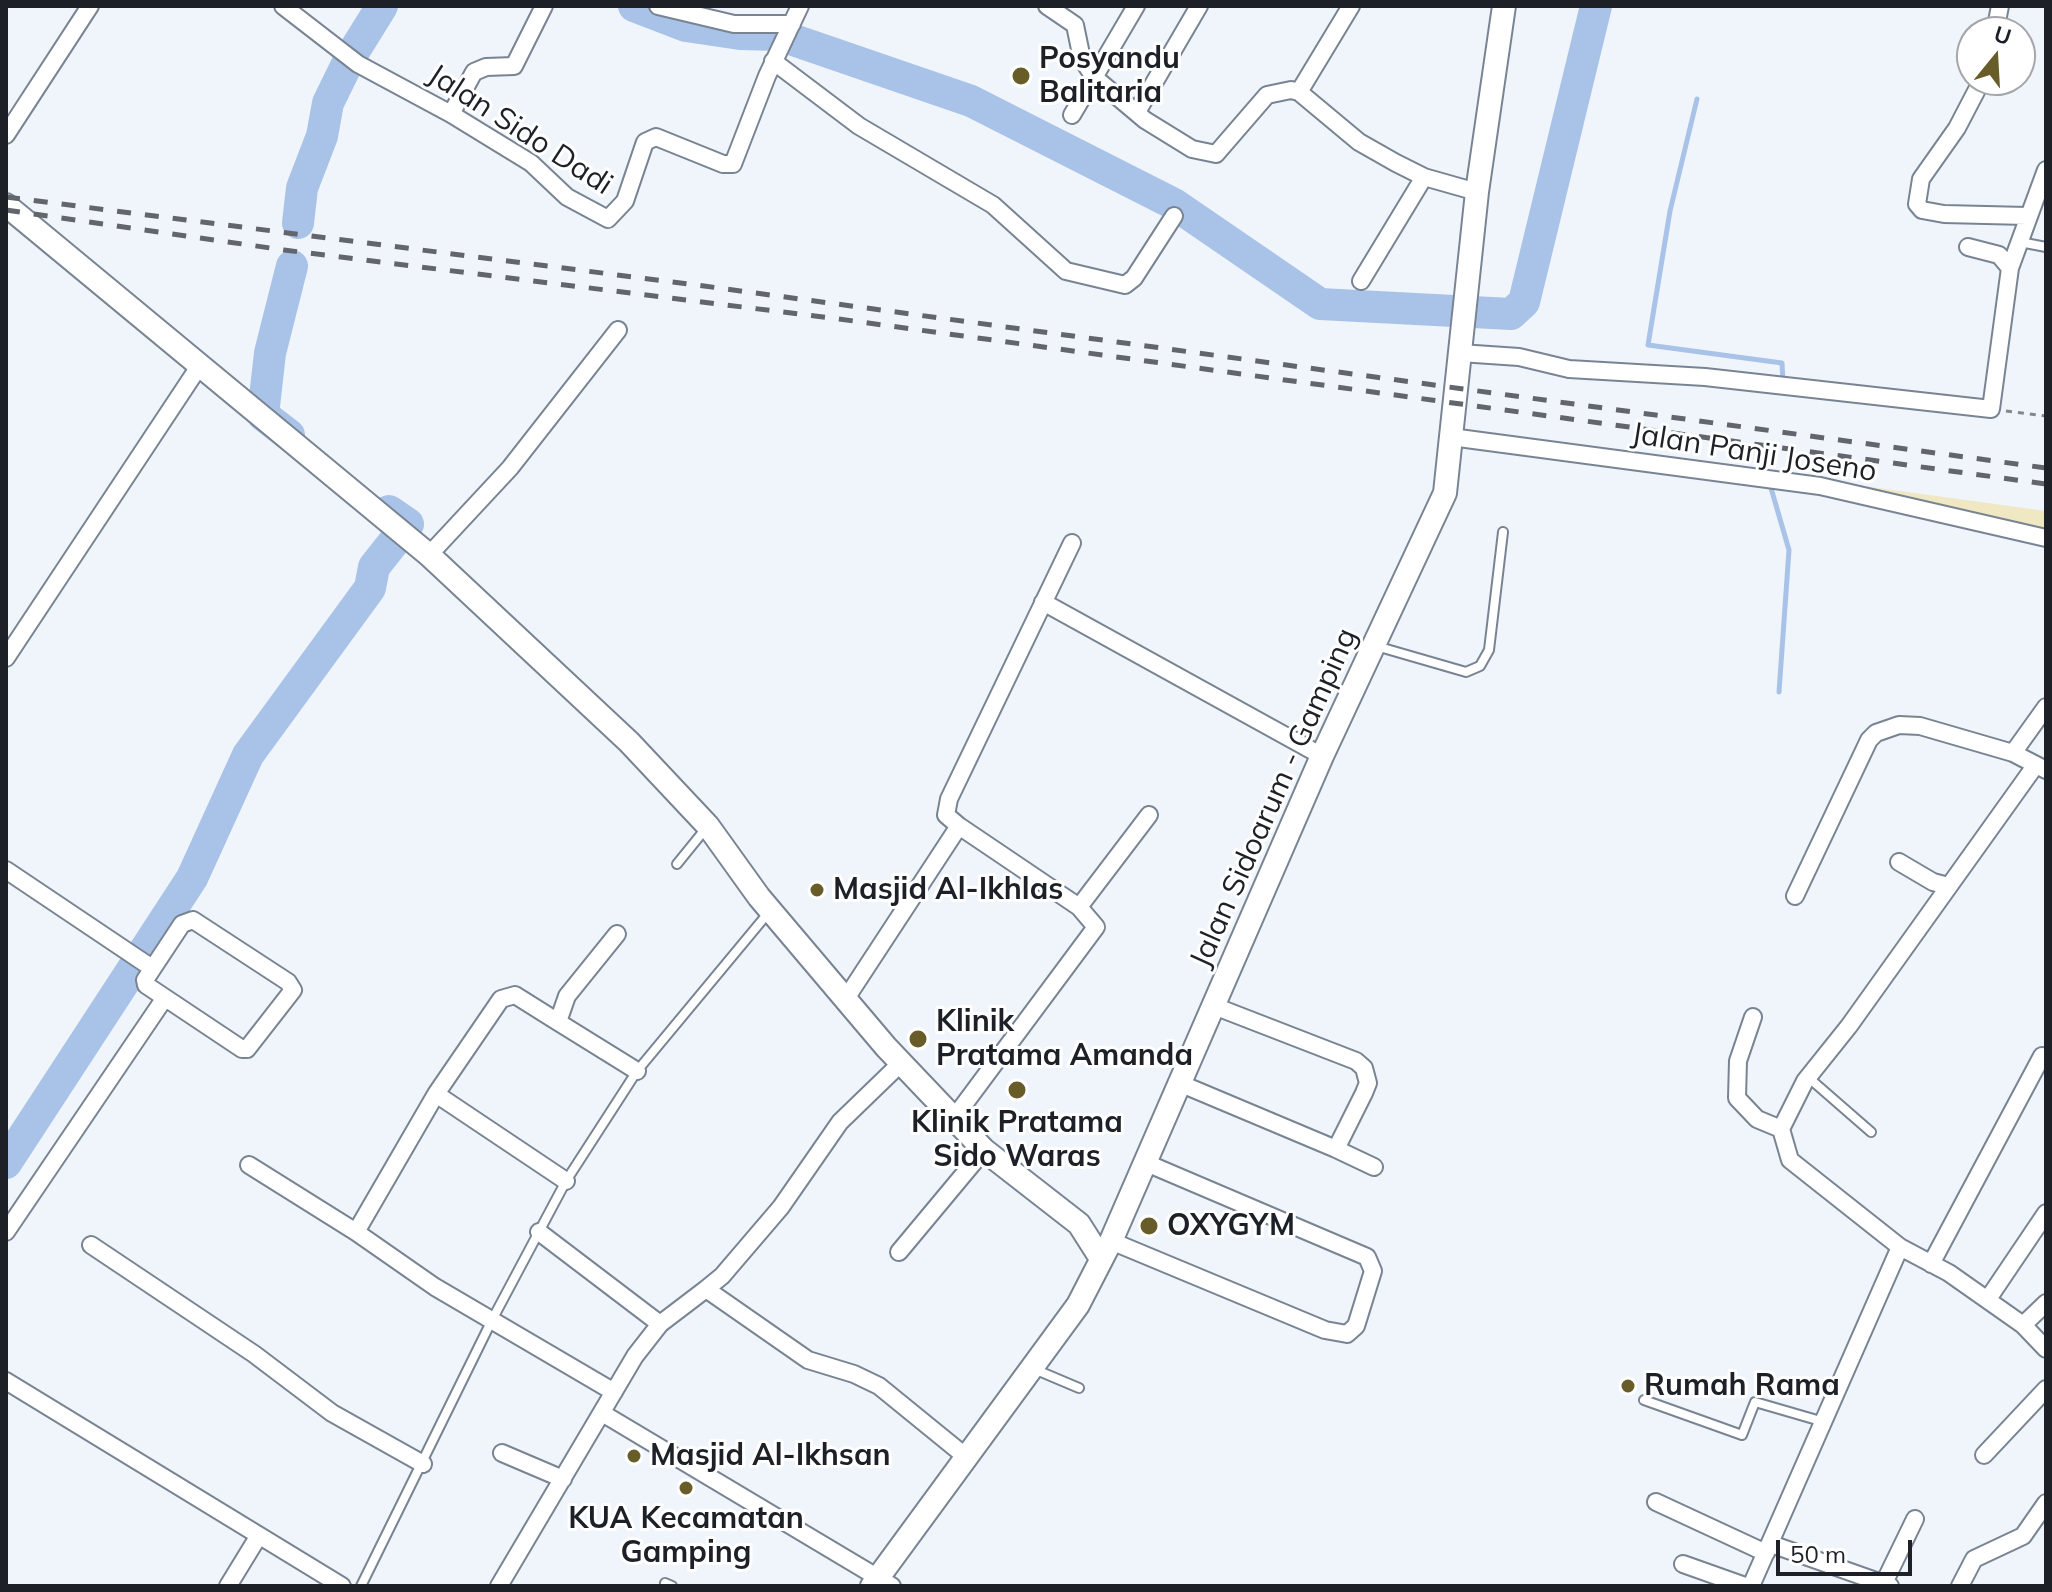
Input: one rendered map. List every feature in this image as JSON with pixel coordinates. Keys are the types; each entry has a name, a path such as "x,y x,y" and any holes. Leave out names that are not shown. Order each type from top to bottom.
{"main road":[{"name":"Jalan Sidoarum - Gamping","path":"880,1583 965,1456 1078,1305 1214,1006 1322,756 1445,493 1477,192 1504,6"},
{"path":"6,205 429,555 629,742 708,826 770,910 845,1000 984,1150 1079,1224 1109,1241"},
{"path":"1079,1224 1109,1241"}],"street":[{"path":"6,135 90,6"},
{"name":"Jalan Sido Dadi","path":"283,6 358,64 451,114 531,163 590,213 608,219 625,201 645,142 656,137 728,166 738,155 776,55"},
{"path":"451,114 474,72 486,67 514,66 544,6"},
{"path":"658,6 734,24 792,24"},
{"path":"800,6 776,55 859,126 993,205 1066,271 1125,285 1174,216"},
{"path":"1047,6 1075,25 1082,59 1094,77 1137,112 1192,149 1216,154 1267,95 1281,90 1299,92 1359,142 1424,177 1477,192"},
{"path":"1072,115 1136,6"},
{"path":"1137,112 1199,6"},
{"path":"1299,92 1351,6"},
{"path":"1974,96 1957,128 1921,179 1917,204 1922,210 1944,214 2027,216"},
{"path":"1462,344 1536,364 1569,369 1705,377 1991,409 2010,268 2046,170"},
{"path":"1361,281 1424,177"},
{"path":"1968,247 1999,255 2010,268"},
{"path":"429,555 510,468 618,330"},
{"path":"6,658 200,365"},
{"name":"Jalan Panji Joseno","path":"1451,437 1820,486 2046,538"},
{"path":"2021,533 2046,551"},
{"path":"954,1118 1095,931 1095,923 1079,907 946,815 949,799 1072,543"},
{"path":"1043,602 1322,756"},
{"path":"2013,753 2046,707"},
{"path":"1795,896 1869,740 1876,733 1899,725 1920,726 2013,753 2040,768 1948,886 1849,1026 1808,1077 1781,1129 1790,1160 1799,1169 1900,1247 1988,1299 2023,1325 2046,1349"},
{"path":"1079,907 1149,815"},
{"path":"845,1000 959,826"},
{"path":"1899,862 1933,882 1948,886"},
{"path":"6,870 144,963"},
{"path":"193,920 288,982 293,990 247,1049 242,1049 146,985 144,963 182,924 193,920"},
{"path":"558,1022 567,996 617,934"},
{"path":"356,1232 436,1094 504,996 515,995 637,1071"},
{"path":"6,1232 164,999"},
{"path":"1214,1006 1356,1061 1364,1068 1368,1083 1336,1149"},
{"path":"1753,1017 1738,1061 1737,1098 1757,1119 1781,1129"},
{"path":"1931,1264 2042,1056"},
{"path":"499,1586 614,1392 660,1324 731,1267 781,1207 840,1122 901,1063"},
{"path":"1179,1083 1374,1167"},
{"path":"436,1094 566,1181"},
{"path":"899,1252 984,1150"},
{"path":"1109,1241 1325,1330 1347,1334 1356,1326 1373,1271 1367,1257 1144,1162"},
{"path":"249,1165 356,1232 435,1287 614,1392"},
{"path":"1988,1299 2046,1213"},
{"path":"539,1232 660,1324"},
{"path":"91,1245 254,1354 332,1413 423,1464"},
{"path":"1683,1564 1748,1586 1769,1548 1900,1247"},
{"path":"706,1289 808,1360 854,1374 879,1386 965,1456"},
{"path":"2023,1325 2046,1303"},
{"path":"6,1381 342,1586"},
{"path":"1984,1455 2046,1389"},
{"path":"602,1413 880,1583"},
{"path":"502,1453 563,1479"},
{"path":"1656,1502 1769,1548 1880,1584 1915,1519"},
{"path":"1960,1586 1974,1559 1995,1546 2023,1536 2046,1503"},
{"path":"228,1586 258,1537"}],"lane":[{"path":"2019,242 2046,247"},
{"path":"1375,645 1466,672 1480,666 1489,650 1503,532"},
{"path":"677,864 708,826"},
{"path":"361,1586 492,1320 566,1181 637,1071 770,910"},
{"path":"1808,1077 1871,1132"},
{"path":"1029,1367 1079,1388"},
{"path":"1644,1400 1742,1435 1755,1402 1825,1422"}],"path":[{"path":"1991,409 2046,416"}],"shaded area":[{"path":"1813,479 2046,511 2046,532"}],"waterway":[{"path":"298,223 302,188 322,136 328,103 351,56 382,6"},
{"path":"634,6 686,26 740,34 779,35 971,101 1174,204 1320,304 1511,314 1524,302 1596,6"},
{"path":"1697,99 1670,211 1648,345 1782,363 1783,382"},
{"path":"289,435 263,415 270,353 292,266"},
{"path":"1771,488 1789,550 1779,692"},
{"path":"6,1163 192,878 248,755 370,588 374,567 408,524 389,511"}],"railway":[{"path":"6,197 704,286 2046,468"},
{"path":"6,210 284,250 839,319 2046,484"}],"place":[{"name":"Posyandu Balitaria","path":"1021,76"},
{"name":"Masjid Al-Ikhlas","path":"817,890"},
{"name":"Klinik Pratama Amanda","path":"918,1039"},
{"name":"Klinik Pratama Sido Waras","path":"1017,1090"},
{"name":"OXYGYM","path":"1149,1226"},
{"name":"Rumah Rama","path":"1628,1386"},
{"name":"Masjid Al-Ikhsan","path":"634,1456"},
{"name":"KUA Kecamatan Gamping","path":"686,1488"}]}
